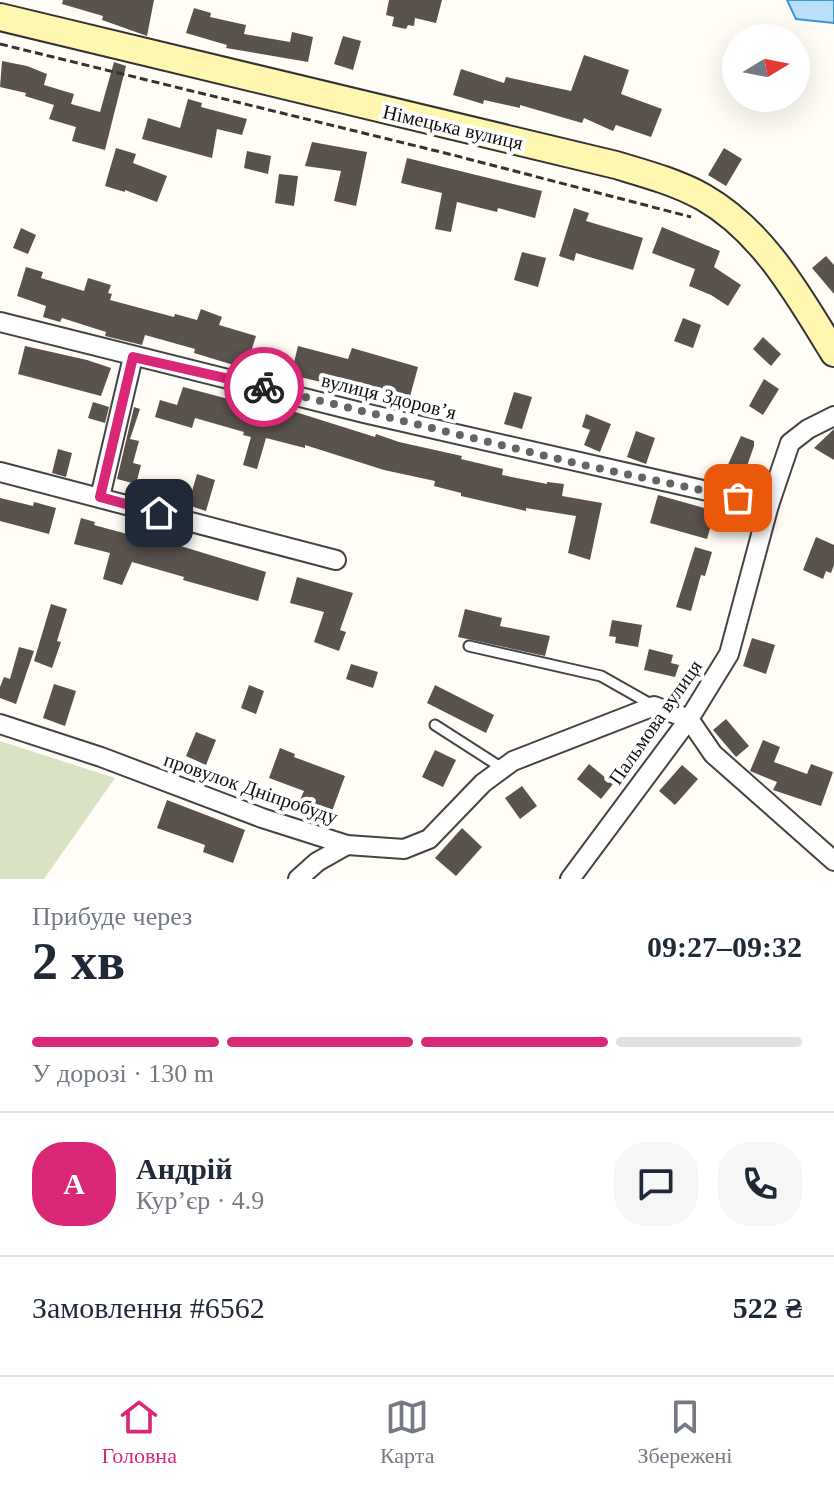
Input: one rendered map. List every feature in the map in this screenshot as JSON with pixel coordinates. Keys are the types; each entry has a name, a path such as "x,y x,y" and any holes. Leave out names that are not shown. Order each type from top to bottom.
{"main road":[{"name":"Німецька вулиця","path":"0,17 665,179 704,198 738,222 765,249 834,353"}],"street":[{"name":"вулиця Здоровʼя","path":"0,322 583,465 769,505"},
{"path":"100,497 133,357"},
{"name":"Пальмова вулиця","path":"570,879 689,719 729,654 769,505 790,443 808,429 834,416"},
{"path":"0,472 336,560"},
{"path":"654,706 689,719 713,754 834,861"},
{"name":"провулок Дніпробуду","path":"0,724 101,757 262,818 347,845 404,849 429,839 483,783 513,761 654,706"},
{"path":"298,879 317,862 347,845"}],"lane":[{"name":"Пальмова вулиця","path":"469,646 601,676 654,706"},
{"path":"435,725 502,768"}],"path":[{"path":"0,44 680,212 700,221"}],"green space":[{"path":"0,741 115,778 44,879 0,879"}],"water":[{"path":"787,0 834,0 834,23 796,19"}],"building":[{"path":"63,0 154,0 147,36 102,20 103,16 62,4"},
{"path":"389,0 442,0 436,23 415,18 414,26 408,25 406,29 392,26 394,17 386,15"},
{"path":"194,8 211,13 210,17 246,25 244,34 290,42 292,32 313,37 308,62 226,48 227,45 186,33"},
{"path":"343,36 361,41 353,70 334,64"},
{"path":"584,55 629,70 621,94 662,109 651,137 616,125 613,131 584,118 582,123 520,105 520,108 484,100 483,104 453,95 461,69 504,83 506,77 571,91"},
{"path":"2,61 47,74 44,85 74,94 71,104 100,112 114,62 126,66 105,150 72,141 76,127 49,119 54,105 25,96 26,93 0,87"},
{"path":"188,99 202,103 201,107 247,119 242,135 217,129 212,158 142,139 148,118 180,128"},
{"path":"312,142 367,152 356,206 334,201 341,171 305,166"},
{"path":"116,148 136,154 133,163 167,176 157,202 105,186"},
{"path":"724,148 742,159 726,186 708,175"},
{"path":"247,151 271,156 268,174 244,168"},
{"path":"407,158 542,191 535,218 457,202 451,232 435,229 442,193 401,183"},
{"path":"279,174 298,176 294,206 275,203"},
{"path":"574,208 589,213 586,221 643,238 633,270 576,253 574,261 559,256"},
{"path":"662,227 720,251 714,267 741,285 728,306 689,286 695,269 652,253"},
{"path":"21,228 36,235 28,254 13,248"},
{"path":"522,252 546,258 538,287 514,280"},
{"path":"826,256 834,265 834,294 812,268"},
{"path":"26,267 43,272 41,278 84,291 88,278 111,285 108,293 112,294 110,300 174,317 175,314 197,320 201,309 222,317 219,325 256,336 250,355 277,362 273,377 145,335 142,345 105,336 106,332 62,318 60,322 43,317 46,306 17,296"},
{"path":"683,318 701,325 693,348 674,341"},
{"path":"763,337 781,354 771,366 753,349"},
{"path":"25,346 111,368 101,396 18,374"},
{"path":"298,346 348,359 352,348 418,367 409,400 367,391 364,401 345,396 347,388 291,375"},
{"path":"764,379 779,389 763,415 749,406"},
{"path":"183,387 285,414 286,409 375,437 376,434 462,456 461,459 503,469 502,475 547,484 564,484 562,496 602,503 590,560 568,553 576,516 526,508 526,511 461,496 461,493 434,486 435,481 384,470 305,445 305,448 266,438 257,469 243,465 251,437 243,435 244,432 195,418 192,428 155,417 160,400 177,405"},
{"path":"514,392 532,397 522,429 504,424"},
{"path":"93,402 109,407 105,423 88,418"},
{"path":"134,407 140,409 130,439 139,441 133,463 141,465 136,484 117,479"},
{"path":"586,414 611,424 600,452 584,445 590,430 582,427"},
{"path":"834,429 834,460 814,448"},
{"path":"636,431 655,438 646,464 627,457"},
{"path":"741,436 754,441 754,446 740,486 721,480"},
{"path":"58,449 72,453 66,477 52,473"},
{"path":"197,474 215,480 206,511 188,505"},
{"path":"143,479 159,483 154,499 139,494"},
{"path":"658,495 715,511 707,539 650,523"},
{"path":"0,498 56,508 49,534 0,521"},
{"path":"81,518 95,522 94,525 160,543 161,540 266,572 258,601 132,562 122,585 103,579 110,553 74,544"},
{"path":"816,537 834,545 834,565 831,573 826,571 823,579 803,570"},
{"path":"695,547 712,552 705,576 701,575 691,611 676,607"},
{"path":"297,577 353,593 340,630 346,632 339,651 314,642 324,612 290,603"},
{"path":"51,604 67,609 52,668 34,661"},
{"path":"465,609 502,618 500,626 550,636 545,656 458,637"},
{"path":"612,620 642,625 638,647 615,643 616,637 609,636"},
{"path":"752,638 775,645 766,674 743,666"},
{"path":"19,647 34,651 16,704 0,698 0,687 4,677 10,679"},
{"path":"649,649 673,655 671,663 679,665 675,677 644,670"},
{"path":"351,664 378,672 373,688 346,679"},
{"path":"54,684 76,691 65,726 43,718"},
{"path":"249,685 264,691 256,714 241,708"},
{"path":"435,685 494,715 486,733 427,703"},
{"path":"726,719 749,746 736,757 713,730"},
{"path":"196,732 216,740 206,765 186,756"},
{"path":"763,740 780,747 774,762 807,774 811,764 833,772 821,806 773,790 777,782 750,771"},
{"path":"280,748 295,754 294,757 345,776 331,814 299,802 304,791 269,778"},
{"path":"435,750 456,760 443,787 422,777"},
{"path":"589,764 613,784 601,799 577,779"},
{"path":"682,765 698,779 675,805 659,791"},
{"path":"522,786 537,806 520,819 505,798"},
{"path":"167,800 245,830 233,863 203,852 205,845 157,828"},
{"path":"462,828 482,847 456,876 435,858"}],"way so far":[{"path":"264,387 583,465 738,498"}],"route":[{"path":"159,513 100,497 133,357 264,387"}]}
